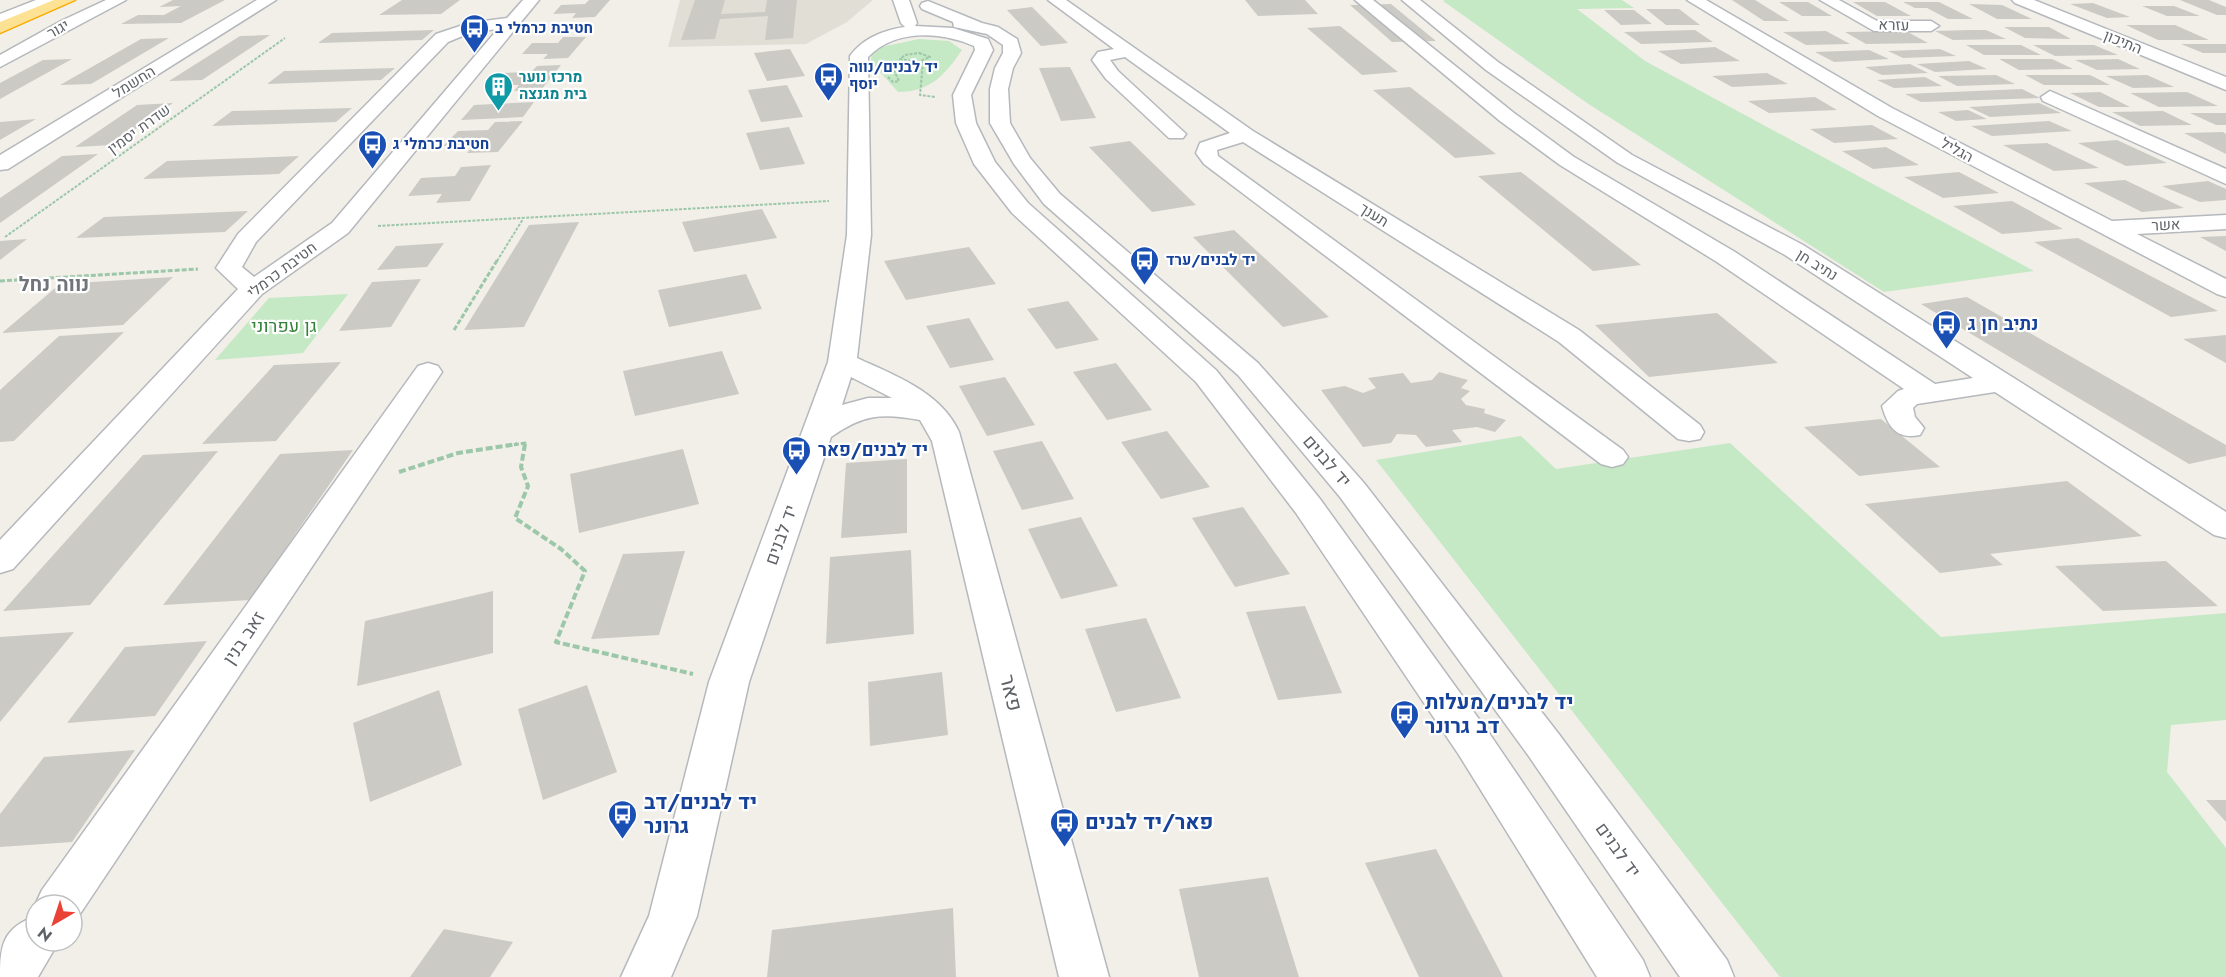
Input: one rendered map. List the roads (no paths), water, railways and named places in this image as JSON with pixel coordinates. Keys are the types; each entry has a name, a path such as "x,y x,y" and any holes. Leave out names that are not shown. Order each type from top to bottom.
{"highway":[{"path":"0,7 17,0"},
{"path":"0,28 67,0"}],"street":[{"path":"0,14 37,0"},
{"path":"0,20 50,0"},
{"name":"יגור","path":"0,62 67,24 117,0"},
{"name":"החשמל","path":"0,147 246,0"},
{"name":"החשמל","path":"0,164 268,0"},
{"name":"חטיבת כרמלי","path":"0,561 253,289 340,228 531,0"},
{"path":"901,0 920,25"},
{"name":"תענך","path":"1056,0 1246,135 1569,336 1689,432"},
{"path":"1363,0 1507,117 1567,161 1726,257 1928,392"},
{"name":"נתיב חן","path":"1410,0 1492,66 1625,159 1794,250 2226,527"},
{"name":"הגליל","path":"1695,0 1885,112 2226,289"},
{"name":"עזרא","path":"1828,0 1874,26 1931,26"},
{"name":"התיכון","path":"2020,0 2226,84"},
{"path":"253,289 229,268 246,239 442,38 469,28 513,22"},
{"name":"יד לבנים","path":"646,977 673,916 729,682 842,362 859,235 860,199 852,74 864,50 888,36 920,25 966,36 982,43 984,50 962,95 966,123 985,164 1020,208 1206,376 1308,506 1474,744 1625,977"},
{"name":"יד לבנים","path":"851,38 879,28 976,25 992,30 1011,43 1012,53 1004,68 999,89 1000,123 1021,160 1052,199 1248,369 1352,490 1542,744 1709,977"},
{"path":"1129,51 1104,56 1101,60 1112,75 1176,134"},
{"path":"2050,97 2226,177"},
{"path":"1246,135 1214,142 1207,147 1206,153 1211,160 1612,457"},
{"name":"אשר","path":"2107,228 2226,222"},
{"name":"פאר","path":"842,362 888,384 930,412 940,425 953,459 1084,977"},
{"name":"זאב בנין","path":"67,893 344,490 428,372"},
{"path":"1910,428 1901,420 1897,406 1908,397 2001,382"},
{"path":"819,432 855,409 876,405 930,412"},
{"path":"9,977 26,953"}],"place":[{"name":"חטיבת כרמלי ב","path":"474,54"},
{"name":"יד לבנים/נווה יוסף","path":"828,102"},
{"name":"מרכז נוער בית מגנצה","path":"498,112"},
{"name":"חטיבת כרמלי ג","path":"372,170"},
{"name":"יד לבנים/ערד","path":"1145,286"},
{"name":"נתיב חן ג","path":"1947,350"},
{"name":"יד לבנים/פאר","path":"797,476"},
{"name":"יד לבנים/מעלות דב גרונר","path":"1404,740"},
{"name":"יד לבנים/דב גרונר","path":"623,840"},
{"name":"פאר/יד לבנים","path":"1064,848"}],"district":[{"name":"נווה נחל","path":"54,284"}],"park label":[{"name":"גן עפרוני","path":"284,326"}]}
